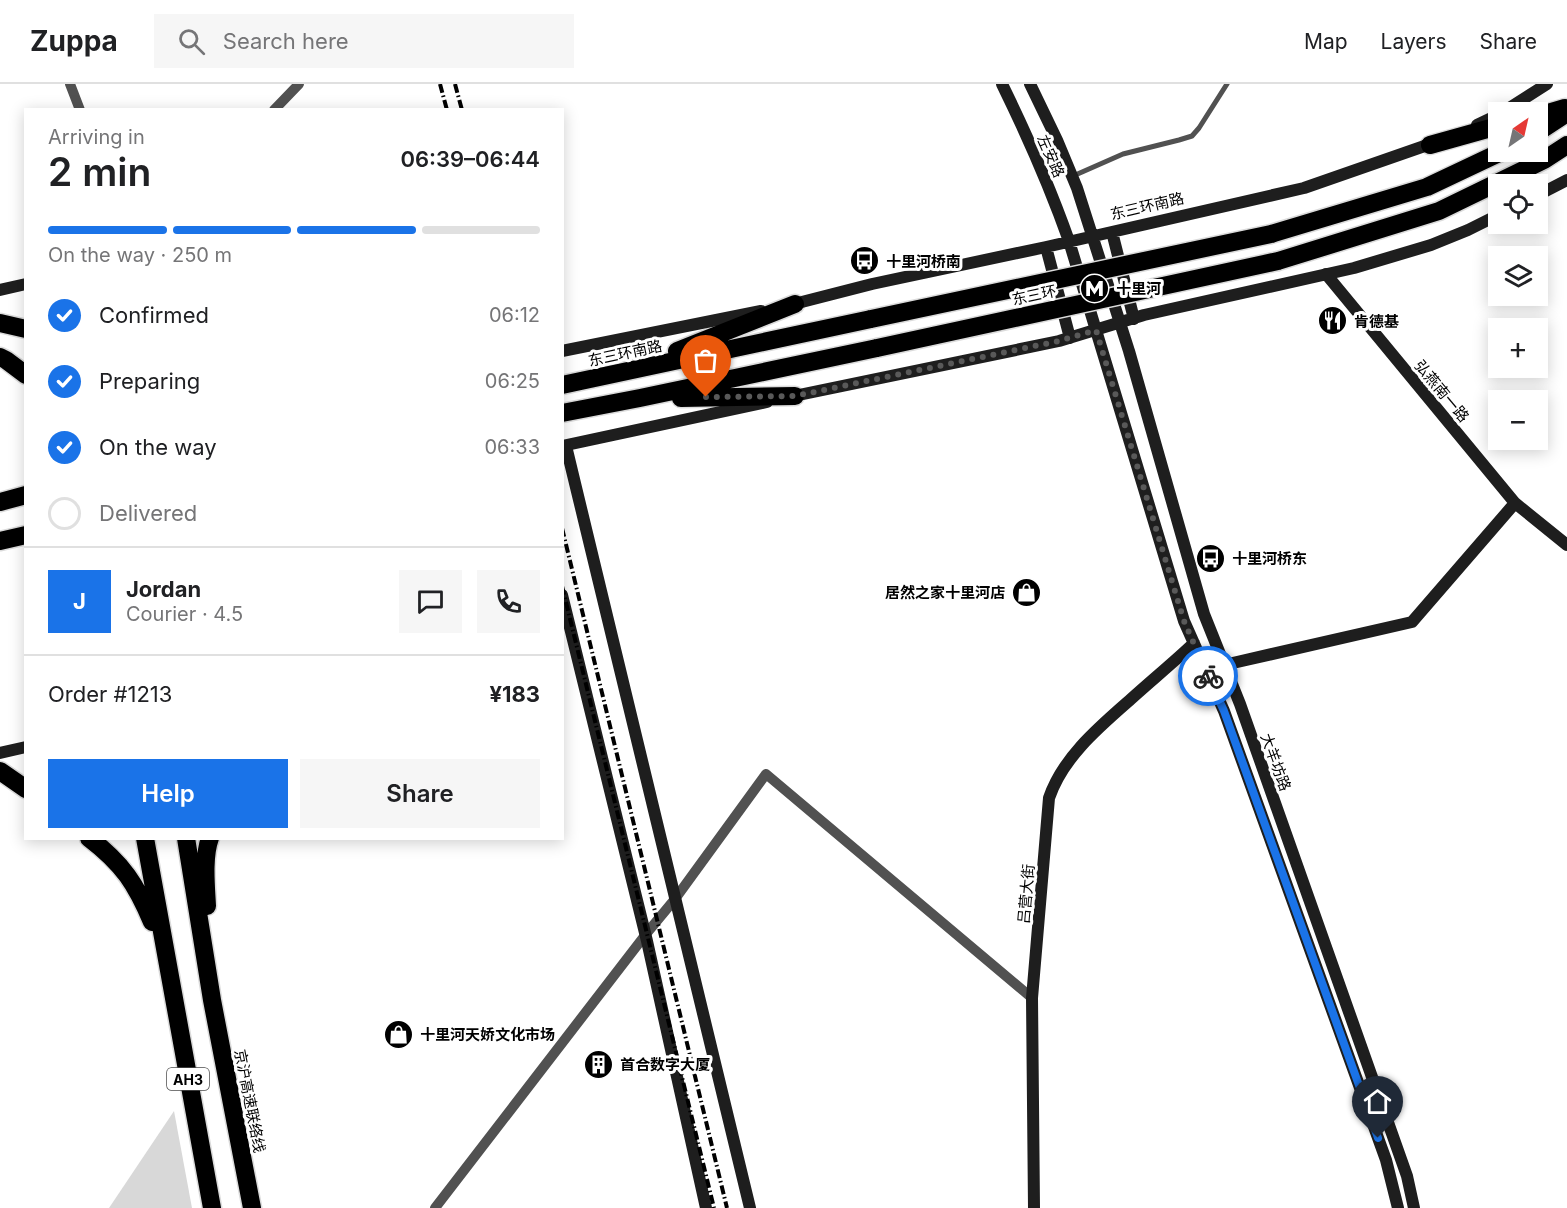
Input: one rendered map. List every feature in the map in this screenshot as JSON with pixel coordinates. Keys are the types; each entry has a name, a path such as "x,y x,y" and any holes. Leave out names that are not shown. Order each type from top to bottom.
{"highway":[{"path":"1548,113 1567,108"},
{"path":"1548,125 1567,113"},
{"path":"1430,145 1488,129"},
{"name":"东三环","path":"564,413 877,348 1278,261 1439,212 1567,147"},
{"name":"东三环","path":"871,319 1271,234 1427,187 1488,158"},
{"path":"632,370 795,304"},
{"name":"东三环南路","path":"564,385 871,319"},
{"path":"0,323 24,329"},
{"path":"0,357 24,374"},
{"path":"640,398 795,396"},
{"path":"0,496 24,495"},
{"path":"0,502 24,496"},
{"path":"0,541 24,536"},
{"path":"0,771 24,788"},
{"path":"91,840 122,867 140,894 164,949"},
{"path":"145,840 164,949"},
{"path":"186,840 212,1000"},
{"path":"209,840 207,846 206,885 212,1000"},
{"name":"AH3","path":"164,949 212,1208"},
{"name":"京沪高速联络线","path":"212,1000 252,1208"}],"street":[{"path":"70,84 79,108"},
{"path":"276,108 299,84"},
{"name":"左安路","path":"1002,84 1054,200 1096,330"},
{"name":"左安路","path":"1030,84 1072,176 1120,323"},
{"path":"1519,102 1547,84"},
{"name":"东三环南路","path":"564,351 795,304 872,284 1304,188 1430,145 1488,119"},
{"path":"1548,190 1567,180"},
{"path":"750,1208 564,446 1070,338 1134,319 1364,265 1431,245 1488,220"},
{"path":"1112,232 1134,319"},
{"path":"1046,247 1070,338"},
{"name":"弘燕南一路","path":"1326,274 1515,503 1567,545"},
{"path":"0,290 24,284"},
{"name":"大羊坊路","path":"1120,323 1204,614 1240,704 1407,1176 1414,1208"},
{"name":"大羊坊路","path":"1096,330 1184,621 1224,711 1386,1160 1398,1208"},
{"path":"1224,665 1412,622 1515,503"},
{"path":"564,603 645,934 706,1208"},
{"name":"吕营大街","path":"1034,1208 1032,998 1049,798 1066,763 1097,728 1194,643"},
{"path":"0,753 24,747"},
{"path":"435,1208 645,934 675,899 765,774 1032,998"}],"lane":[{"path":"1072,176 1124,154 1192,136 1227,84"}],"shaded area":[{"path":"174,1111 192,1208 109,1208"}],"railway":[{"path":"440,84 446,108"},
{"path":"455,84 461,108"},
{"path":"564,536 727,1208"},
{"path":"564,594 714,1208"}],"way so far":[{"path":"706,397 795,396 1059,341 1096,330 1184,621 1208,676"}],"place":[{"name":"十里河桥南","path":"865,261"},
{"name":"十里河","path":"1095,288"},
{"name":"肯德基","path":"1333,321"},
{"name":"十里河桥东","path":"1211,558"},
{"name":"居然之家十里河店","path":"1026,592"},
{"name":"十里河天娇文化市场","path":"399,1034"},
{"name":"首合数字大厦","path":"599,1064"}],"route":[{"path":"1208,676 1224,711 1378,1138"}]}
